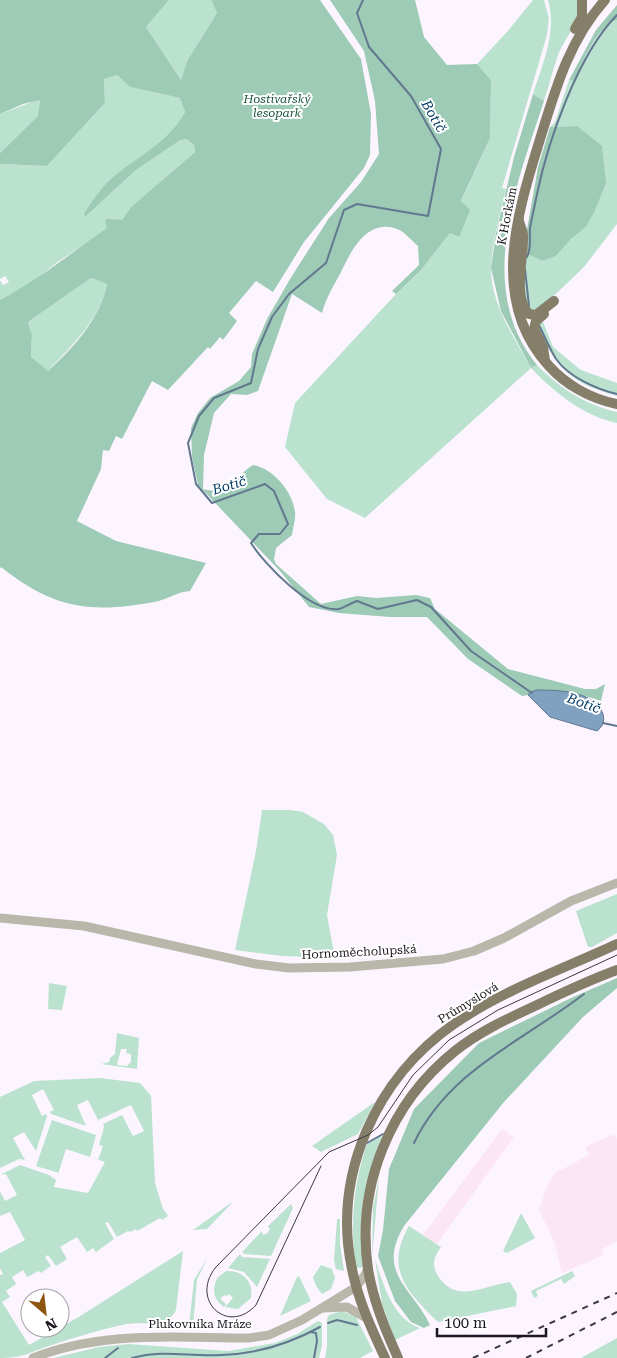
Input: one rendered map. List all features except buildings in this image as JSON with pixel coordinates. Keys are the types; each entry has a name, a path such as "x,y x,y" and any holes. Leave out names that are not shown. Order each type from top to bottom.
{"main road":[{"path":"568,54 572,36 582,17 582,0"},
{"name":"K Horkám","path":"605,0 568,54 528,177 512,253 513,297 524,329 545,362 558,375 577,389 617,404"},
{"path":"518,220 523,235 520,279 524,308 529,314 534,315 552,303 534,327 543,347 545,362"},
{"name":"Průmyslová","path":"385,1358 356,1287 348,1250 347,1220 351,1182 366,1129 399,1076 418,1054 447,1029 489,1004 617,944"},
{"path":"398,1358 374,1297 368,1268 366,1217 375,1169 393,1124 420,1085 454,1052 487,1030 586,982 617,970"}],"street":[{"name":"Hornoměcholupská","path":"0,918 84,926 256,964 289,968 350,968 442,959 474,951 504,938 571,901 617,883"},
{"path":"368,1268 366,1275 356,1287 374,1297"},
{"name":"Plukovníka Mráze","path":"33,1358 82,1343 116,1337 261,1336 291,1326 356,1287"},
{"path":"320,1308 348,1307 368,1319"}],"shaded area":[{"path":"502,1129 514,1137 437,1244 423,1235"},
{"path":"614,1134 617,1139 617,1241 602,1249 604,1255 562,1273 554,1241 539,1210 547,1186 555,1173 589,1155 585,1147"}],"green space":[{"name":"Hostivařský lesopark","path":"0,0 169,0 146,27 181,80 187,61 217,13 211,0 320,0 361,59 371,114 370,155 364,168 304,242 273,292 256,281 229,313 237,321 223,340 220,337 210,349 208,347 168,390 152,381 122,439 116,436 109,451 103,450 101,469 77,521 116,541 206,563 190,591 163,600 131,606 91,607 55,599 20,581 1,567 0,569 0,300 41,275 107,228 105,221 107,219 122,220 131,207 195,152 194,145 186,139 179,141 136,170 85,217 84,213 109,181 171,132 185,112 180,98 130,87 117,75 104,79 105,103 47,166 0,164 0,153 38,116 40,100 23,104 0,114","holes":["91,278 107,284 104,297 92,321 85,332 58,362 48,371 31,357 32,335 28,322"]},
{"path":"169,0 211,0 217,13 187,61 181,80 146,27"},
{"path":"330,0 415,0 424,37 447,65 477,64 491,80 490,138 461,201 470,210 459,237 450,233 421,270 396,294 392,291 419,265 418,246 400,230 386,227 377,228 368,233 355,247 330,293 322,313 292,294 258,391 247,395 231,394 214,413 204,455 203,489 219,490 225,488 253,465 268,471 286,489 293,504 295,515 292,535 276,548 274,559 276,564 321,604 357,596 376,598 416,595 430,598 435,609 508,669 585,689 596,689 605,684 601,701 557,691 530,692 528,695 522,696 468,659 427,617 390,617 339,613 309,607 280,571 198,485 192,457 191,428 198,413 210,398 239,381 251,367 252,354 267,319 290,279 329,218 361,182 379,154 375,101 364,51"},
{"path":"533,0 544,0 549,18 547,35 502,188 506,189 495,239 491,269 492,282 499,308 531,368 365,518 327,499 285,447 295,403 396,294 421,270 450,233 459,237 461,202 490,138 491,80 477,64 507,32"},
{"path":"548,0 577,0 578,8 575,22 558,55 544,101 533,94 545,59 550,36 551,24"},
{"path":"617,5 617,20 602,30 586,55 574,81 569,80 596,30"},
{"path":"617,20 617,224 584,267 539,310 530,312 524,297 523,252 542,261 556,256 571,239 586,227 606,185 577,126 550,127 555,122 569,80 574,81 586,55 603,30"},
{"path":"117,75 130,87 180,98 185,112 171,132 105,185 84,213 86,216 136,170 179,141 186,139 194,145 195,152 131,207 122,220 56,263 31,283 0,300 0,280 3,285 9,282 5,276 0,279 0,164 47,166 105,103 104,79"},
{"path":"533,94 544,101 513,201 507,235 504,270 508,303 518,335 537,365 531,368 501,311 491,268 496,233 514,157"},
{"path":"40,99 38,116 0,153 0,114"},
{"path":"577,126 602,146 606,184 586,227 571,239 556,256 542,261 523,252 538,167 550,127"},
{"path":"91,278 107,284 98,309 76,341 48,371 31,358 32,335 28,322"},
{"path":"542,319 553,347 581,370 617,383 617,396 588,386 569,374 553,356 537,330"},
{"path":"537,365 564,388 584,400 617,412 617,423 592,415 570,402 549,386 531,368"},
{"path":"262,810 303,812 324,824 333,835 337,855 327,915 334,953 331,958 282,956 235,950 256,851"},
{"path":"617,894 617,933 592,947 588,947 576,911"},
{"path":"617,978 617,988 583,1017 504,1102 404,1226 396,1242 395,1268 406,1289 430,1325 424,1328 411,1322 395,1301 378,1256 383,1230 389,1169 414,1109 479,1043 571,998"},
{"path":"49,983 67,986 62,1010 48,1009"},
{"path":"117,1033 139,1038 137,1069 101,1064 109,1062 110,1058 115,1054","holes":["121,1049 127,1049 126,1053 131,1054 131,1062 127,1066 117,1065"]},
{"path":"100,1078 140,1083 151,1096 155,1183 163,1209 168,1216 162,1220 160,1218 137,1231 136,1229 128,1231 117,1237 108,1222 105,1223 114,1239 96,1252 93,1248 87,1252 77,1237 60,1247 67,1259 56,1266 48,1255 45,1257 51,1266 41,1273 39,1271 27,1277 23,1270 12,1277 16,1284 6,1291 10,1297 2,1302 20,1331 20,1338 25,1338 29,1345 41,1338 70,1338 70,1322 183,1251 176,1310 167,1320 118,1326 80,1336 21,1356 0,1358 0,1275 3,1274 0,1268 0,1253 25,1240 10,1212 0,1216 0,1191 5,1201 17,1195 6,1174 0,1175 20,1165 49,1175 56,1180 57,1178 54,1187 88,1193 105,1162 98,1160 103,1146 99,1145 104,1127 103,1124 122,1115 133,1136 144,1131 131,1105 98,1120 88,1100 77,1105 86,1126 51,1114 50,1112 54,1110 43,1089 32,1095 42,1116 46,1114 47,1116 36,1151 24,1132 13,1138 25,1160 19,1159 0,1168 0,1097 34,1081"},
{"path":"375,1102 358,1134 321,1152 312,1146"},
{"path":"52,1120 96,1135 90,1157 66,1149 58,1173 36,1166"},
{"path":"382,1135 374,1159 364,1267 356,1268 353,1221 362,1159 367,1144"},
{"path":"379,1178 372,1257 373,1208"},
{"path":"231,1203 207,1229 193,1230"},
{"path":"291,1204 293,1208 271,1256 244,1254 242,1252 262,1231 263,1235 268,1233 270,1228 267,1227"},
{"path":"521,1213 535,1238 507,1253 503,1251"},
{"path":"337,1219 340,1219 340,1244 344,1271 336,1269 334,1260"},
{"path":"409,1226 441,1247 435,1257 434,1264 438,1276 445,1285 454,1290 471,1291 510,1282 517,1294 516,1306 438,1322 417,1300 402,1279 399,1255 402,1241"},
{"path":"240,1254 242,1257 270,1259 257,1287 244,1272 228,1268"},
{"path":"207,1259 197,1280 193,1326 189,1326 194,1280"},
{"path":"375,1259 390,1300 403,1317 420,1328 395,1340 382,1304"},
{"path":"321,1265 332,1269 335,1278 331,1289 322,1294 316,1286 313,1277"},
{"path":"226,1271 242,1275 251,1287 251,1298 238,1309 225,1307 233,1298 229,1294 227,1296 224,1295 220,1299 226,1304 224,1307 214,1294 217,1278"},
{"path":"572,1271 575,1276 564,1284 561,1279 536,1291 538,1296 534,1298 531,1291"},
{"path":"299,1276 311,1301 280,1316 297,1277"},
{"path":"342,1311 356,1317 373,1351 360,1358 325,1358 327,1319 329,1315"},
{"path":"318,1321 322,1323 322,1346 319,1358 53,1358 99,1347 129,1344 228,1351 275,1343 297,1334"},
{"path":"617,1338 617,1358 581,1358"}],"water":[{"path":"537,690 575,693 584,696 599,706 604,719 602,725 597,731 550,717 528,695 530,692"}],"waterway":[{"name":"Botič","path":"363,0 357,13 369,47 411,96 441,149 428,216 357,204 344,210 326,263 289,294 272,317 258,349 251,383 214,398 199,416 188,443 196,484 212,503 265,484 274,491 288,524 280,534 259,534 251,543 278,575 303,596 328,608 339,609 357,601 378,609 417,600 431,607 471,651 532,693"},
{"path":"527,257 530,246 530,228 542,173 566,99 590,52 617,15"},
{"path":"525,269 529,306"},
{"path":"540,327 561,365 575,377 600,389 617,394"},
{"name":"Botič","path":"603,723 617,726"},
{"path":"414,1143 429,1118 467,1076 584,994"},
{"path":"367,1143 383,1134"},
{"path":"328,1323 337,1320 357,1325"},
{"path":"132,1358 155,1354 209,1355 247,1353 285,1343 320,1327"},
{"path":"311,1332 316,1333 317,1341 314,1358"},
{"path":"105,1358 118,1348"}],"tram line":[{"path":"321,1166 256,1305 245,1314 234,1317 224,1315 215,1310 209,1302 207,1291 209,1279 216,1267 329,1152 368,1135 378,1127 413,1075 449,1040 498,1010 617,955"}],"railway":[{"path":"473,1358 617,1293"},
{"path":"526,1358 617,1312"}]}
